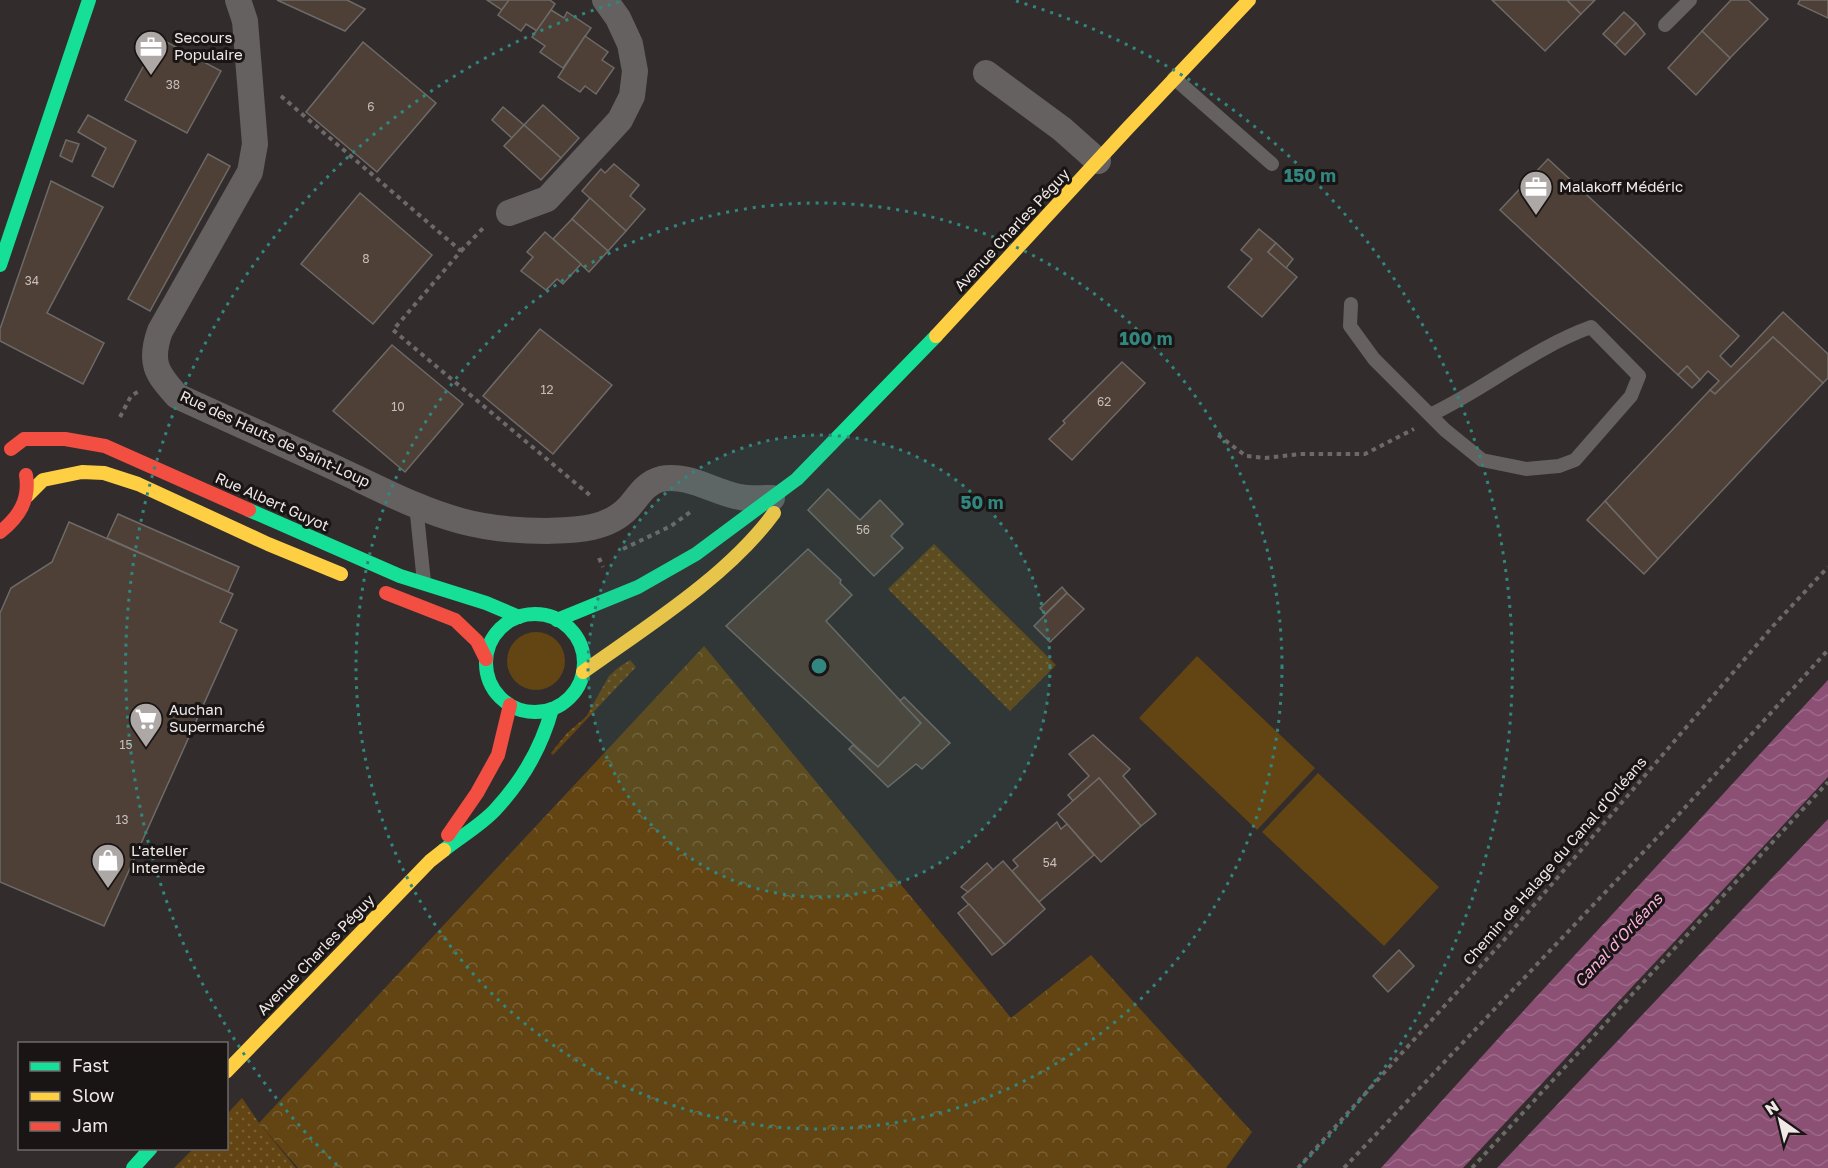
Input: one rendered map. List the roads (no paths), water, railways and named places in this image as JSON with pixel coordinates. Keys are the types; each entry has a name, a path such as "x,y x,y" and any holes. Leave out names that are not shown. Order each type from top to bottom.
{"main road":[{"path":"0,265 89,0"},
{"name":"Avenue Charles Péguy","path":"557,620 638,588 696,554 797,479 920,354 1174,78 1249,0"},
{"name":"Rue Albert Guyot","path":"5,445 24,439 65,439 105,446 400,576 486,603 519,617"},
{"path":"0,532 21,512 27,496 27,478 22,462 5,445"},
{"path":"27,496 43,480 82,472 104,473 138,484 268,544 352,579"},
{"name":"Avenue Charles Péguy","path":"584,672 690,595 758,535 797,479"},
{"path":"374,588 455,620 477,641 486,659 488,675 494,690 510,705 523,711 538,713 567,701 578,688 584,672 584,657 579,641 570,629 557,620 538,615 519,617 496,633 486,659"},
{"name":"Avenue Charles Péguy","path":"430,861 477,793 498,755 510,705"},
{"name":"Avenue Charles Péguy","path":"228,1070 430,861 494,811 515,785 536,752 546,731 552,709"},
{"path":"133,1168 150,1150"}],"street":[{"name":"Rue des Hauts de Saint-Loup","path":"238,0 245,21 255,144 250,172 160,331 155,345 154,362 161,378 177,396 416,505 461,522 546,531 584,529 615,519 652,482 663,478 694,482 741,498 772,498"},
{"path":"509,213 547,199 620,120 632,96 635,71 630,44 618,18 605,0"},
{"path":"986,73 1062,129 1098,160"}],"lane":[{"path":"1665,25 1690,0"},
{"path":"1174,78 1272,164"},
{"path":"1351,304 1350,326 1374,359 1432,417 1482,460 1526,469 1558,466 1575,459 1631,396 1639,376 1591,327 1566,336 1432,417"},
{"path":"416,505 424,584"}],"water":[{"name":"Canal d'Orléans","path":"1828,680 1828,777 1463,1168 1381,1168 1505,1031"},
{"path":"1828,819 1828,1168 1497,1168"}],"place":[{"name":"Secours Populaire","path":"151,76"},
{"name":"Malakoff Médéric","path":"1536,216"},
{"name":"Auchan Supermarché","path":"146,748"},
{"name":"L'atelier Intermède","path":"108,889"}]}
